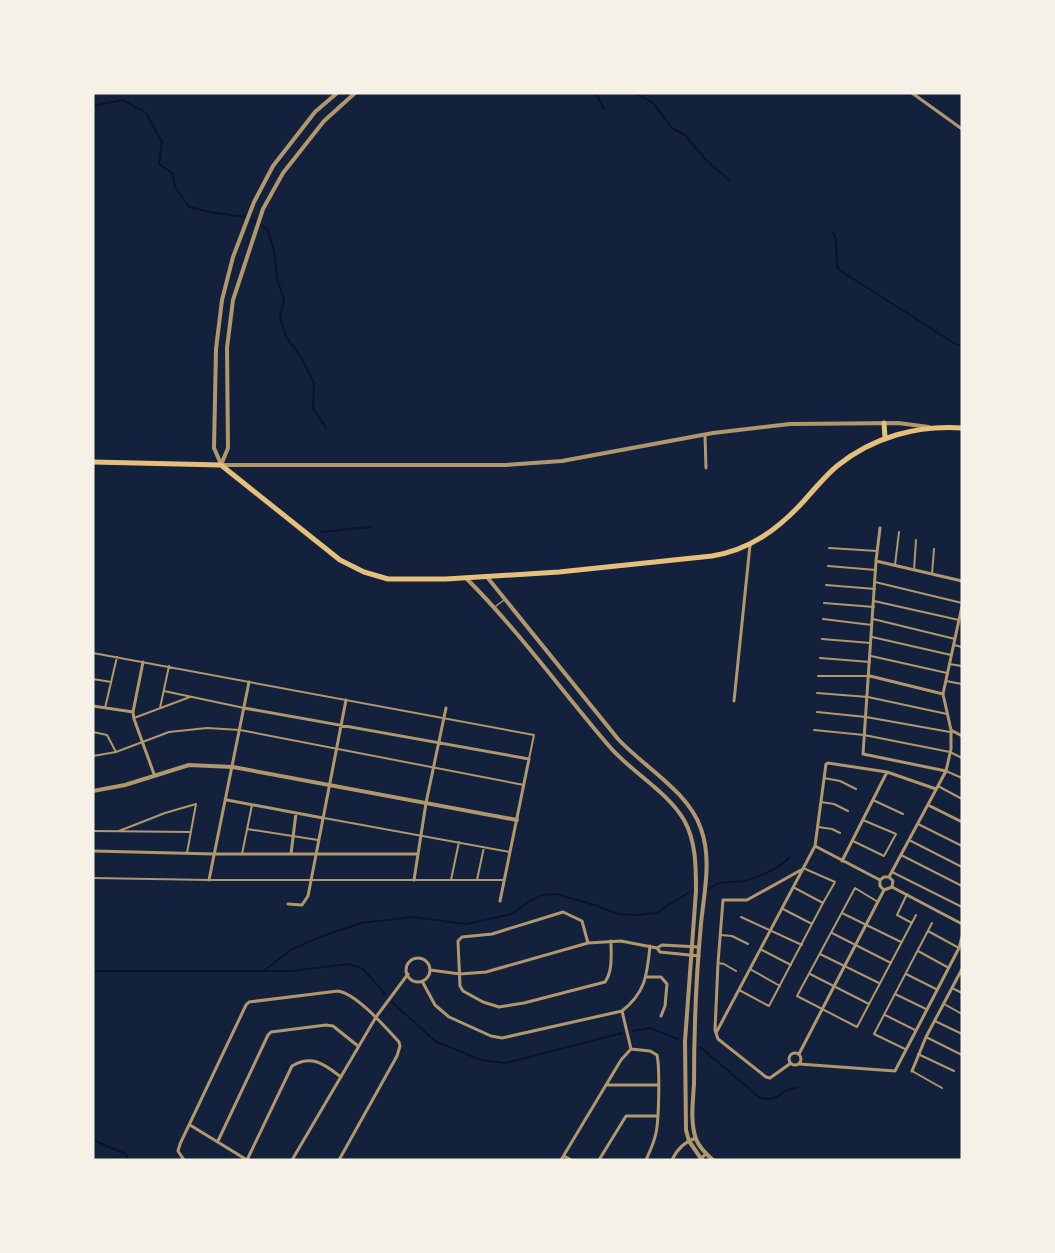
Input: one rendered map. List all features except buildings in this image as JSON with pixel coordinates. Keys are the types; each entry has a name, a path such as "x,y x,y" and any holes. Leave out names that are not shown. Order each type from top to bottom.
{"main road":[{"path":"884,423 885,438"},
{"path":"93,462 221,465 331,553 364,572 398,580 466,578 559,572 701,558 731,552 750,544 784,521 837,466 885,438 933,427 962,428"}],"street":[{"path":"221,465 214,448 216,349 222,300 233,258 254,202 273,166 315,112 336,93"},
{"path":"221,465 228,448 227,348 233,300 263,209 283,173 324,121 355,93"},
{"path":"912,93 962,129"},
{"path":"216,349 227,348"},
{"path":"221,465 505,465 550,462 705,435 804,423 884,423 933,427"},
{"path":"705,435 706,468"},
{"path":"880,528 863,754 946,771 962,778"},
{"path":"895,566 899,532"},
{"path":"914,570 916,540"},
{"path":"734,701 750,544"},
{"path":"829,548 877,552"},
{"path":"932,574 934,549"},
{"path":"876,561 962,581"},
{"path":"828,566 876,570"},
{"path":"487,577 618,739 635,757 684,799 702,830 708,867 699,947 694,1032 693,1121 696,1138 706,1154 713,1160"},
{"path":"466,578 535,655 609,747 675,807 691,834 696,868 685,1074 686,1130 688,1141 701,1160 706,1154"},
{"path":"875,582 962,607 960,628 955,639 943,694 951,731 946,771 889,877"},
{"path":"826,585 875,589"},
{"path":"874,601 959,620"},
{"path":"824,603 874,607"},
{"path":"873,619 955,639"},
{"path":"823,620 873,625"},
{"path":"872,637 951,655"},
{"path":"822,639 872,643"},
{"path":"954,645 962,647"},
{"path":"93,652 534,735 500,901"},
{"path":"871,656 947,673"},
{"path":"105,708 117,657"},
{"path":"820,658 870,662"},
{"path":"143,662 133,712 154,774"},
{"path":"949,663 962,666"},
{"path":"160,709 169,666"},
{"path":"818,676 870,676 943,694"},
{"path":"93,679 111,682"},
{"path":"946,681 962,684"},
{"path":"209,880 249,682"},
{"path":"164,691 244,708 529,759"},
{"path":"817,693 868,697 948,714"},
{"path":"134,718 190,697"},
{"path":"288,904 304,904 308,896 346,700"},
{"path":"93,706 133,712"},
{"path":"414,880 420,834 446,708"},
{"path":"817,712 866,717 951,731 962,735"},
{"path":"93,756 116,752 169,732 207,728 240,730 524,785"},
{"path":"814,730 864,735 950,752 962,758"},
{"path":"93,732 107,735 116,752"},
{"path":"716,1033 815,846 825,765 828,763 887,772 937,788 962,799"},
{"path":"93,791 125,785 154,774 189,765 232,767 517,820"},
{"path":"842,861 887,772"},
{"path":"824,778 840,781 856,789"},
{"path":"872,799 903,814"},
{"path":"226,800 510,852"},
{"path":"821,802 834,804 848,811"},
{"path":"119,831 196,804 187,853"},
{"path":"242,854 252,805"},
{"path":"928,805 962,822"},
{"path":"291,854 296,813"},
{"path":"853,840 884,856 896,834 863,819"},
{"path":"918,824 962,846"},
{"path":"818,827 840,833"},
{"path":"247,829 319,840"},
{"path":"93,831 191,832"},
{"path":"909,840 962,867"},
{"path":"451,880 459,842"},
{"path":"815,846 880,880"},
{"path":"477,880 484,847"},
{"path":"93,851 214,854 418,854"},
{"path":"901,855 962,886"},
{"path":"739,990 769,1006 791,966 834,882 803,868"},
{"path":"803,868 747,900 723,900 716,1033 718,1039 766,1077 770,1078 791,1063 895,1071 949,968 962,937"},
{"path":"892,872 962,907"},
{"path":"880,880 889,877"},
{"path":"889,877 893,881 892,887"},
{"path":"93,878 504,880"},
{"path":"880,880 880,886 884,890"},
{"path":"793,887 823,903"},
{"path":"799,1064 801,1059 799,1054 884,890 892,887 962,924"},
{"path":"878,902 855,888 797,996 857,1026 916,915"},
{"path":"907,894 897,915 912,922"},
{"path":"782,908 813,924"},
{"path":"588,943 582,921 563,912 492,934 462,937 458,941 460,986 463,991 483,1002 499,1007 524,1003 605,982 609,977 611,941"},
{"path":"842,912 902,942"},
{"path":"741,916 802,945"},
{"path":"906,1050 874,1034 932,923"},
{"path":"831,932 891,963"},
{"path":"928,932 959,948"},
{"path":"721,935 732,936 748,944"},
{"path":"430,970 460,974 486,972 588,943 611,941 650,946 657,948 660,952 699,956"},
{"path":"657,948 662,945 699,947"},
{"path":"422,981 435,1005 449,1017 491,1036 502,1038 622,1011 639,996 646,977 650,946"},
{"path":"760,949 791,966"},
{"path":"918,951 949,968"},
{"path":"820,954 879,983"},
{"path":"416,958 426,961 430,970 428,977 422,981 412,980 408,974 408,965 416,958"},
{"path":"718,963 736,971"},
{"path":"750,969 780,986"},
{"path":"942,1088 912,1071 918,1054 962,971"},
{"path":"292,1160 376,1017 408,974"},
{"path":"809,974 869,1004"},
{"path":"906,974 936,989"},
{"path":"646,977 661,977 666,982 665,1006 661,1016"},
{"path":"952,988 962,993"},
{"path":"184,1160 178,1151 180,1144 243,1009 249,1002 342,991 376,1017 399,1042 399,1050 339,1160"},
{"path":"895,994 926,1009"},
{"path":"944,1004 962,1014"},
{"path":"622,1011 631,1049"},
{"path":"885,1015 915,1030"},
{"path":"935,1021 962,1034"},
{"path":"218,1141 271,1032 333,1026 358,1046"},
{"path":"927,1037 962,1055"},
{"path":"571,1160 563,1158 621,1060 631,1049"},
{"path":"631,1049 657,1055 660,1066 657,1129 646,1160"},
{"path":"791,1063 789,1059 792,1054 799,1054"},
{"path":"918,1054 954,1071"},
{"path":"190,1125 247,1160 292,1066 314,1061 322,1062 341,1077"},
{"path":"606,1085 658,1085"},
{"path":"599,1160 626,1116 657,1116"},
{"path":"672,1160 677,1150 696,1138"}],"lane":[{"path":"493,607 505,599"}],"waterway":[{"path":"596,93 604,109"},
{"path":"635,93 653,103 672,128 685,135 706,160 730,181"},
{"path":"93,106 123,100 146,113 162,142 159,164 172,173 175,187 189,207 247,217 268,230 274,251 277,279 284,299 280,318 286,337 301,357 314,383 313,408 326,428"},
{"path":"833,233 836,239 837,267 841,271 957,345 962,345"},
{"path":"321,532 370,527"},
{"path":"709,890 716,884 744,881 763,875 790,857"},
{"path":"264,971 291,950 317,938 361,923 412,917 466,924 512,914 542,895 556,894 618,914 636,915 656,913 688,893"},
{"path":"93,971 292,971 349,964 363,969 385,994"},
{"path":"392,1002 435,1041 481,1060 506,1063 622,1033"},
{"path":"633,1031 650,1028 678,1039"},
{"path":"700,1047 759,1097 775,1098 796,1088"},
{"path":"93,1140 126,1154 128,1160"}]}
